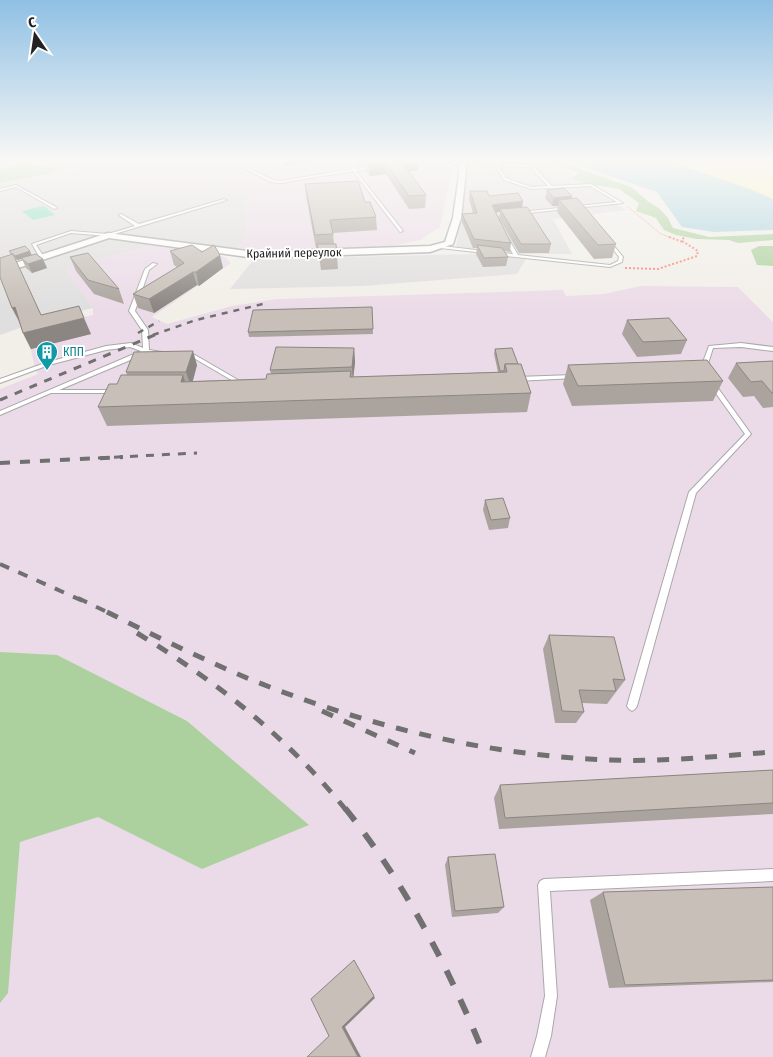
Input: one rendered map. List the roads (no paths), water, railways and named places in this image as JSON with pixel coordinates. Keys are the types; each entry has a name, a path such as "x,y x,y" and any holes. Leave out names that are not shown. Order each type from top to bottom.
{"street":[{"path":"442,247 449,244 458,210"},
{"name":"Крайний переулок","path":"0,270 108,235 255,255 442,247"}],"lane":[{"path":"42,257 34,244 71,232 108,235 190,210"},
{"path":"385,210 401,231"},
{"path":"514,213 543,210"},
{"path":"121,215 138,226"},
{"path":"503,232 516,256"},
{"path":"442,247 610,266 620,262 621,258 608,239"},
{"path":"146,352 145,330 132,311 147,269 155,264"},
{"path":"703,371 710,347 741,345 773,349"},
{"path":"0,382 47,364 99,350 131,346 146,352 165,353"},
{"path":"0,414 146,352"},
{"path":"174,354 193,356 244,386"},
{"path":"693,372 703,371"},
{"path":"632,706 693,492 748,434 703,371"},
{"path":"507,380 576,377"},
{"path":"53,392 123,392"},
{"path":"538,1057 551,996 544,885 773,874"}],"water":[{"path":"670,210 773,210 773,230 714,232 682,227"}],"railway":[{"path":"153,335 196,320 267,303"},
{"path":"138,333 159,321"},
{"path":"0,400 157,334"},
{"path":"98,458 197,453"},
{"path":"0,463 123,457"},
{"path":"0,564 83,601"},
{"path":"78,598 109,613"},
{"path":"109,613 247,678 291,695 380,724 472,745 564,757 611,760 672,759 773,752"},
{"path":"137,633 195,671 249,712 300,758 346,810"},
{"path":"322,711 415,753"},
{"path":"345,808 387,866 424,927 441,959 485,1057"}],"place":[{"name":"КПП","path":"47,371"}]}
